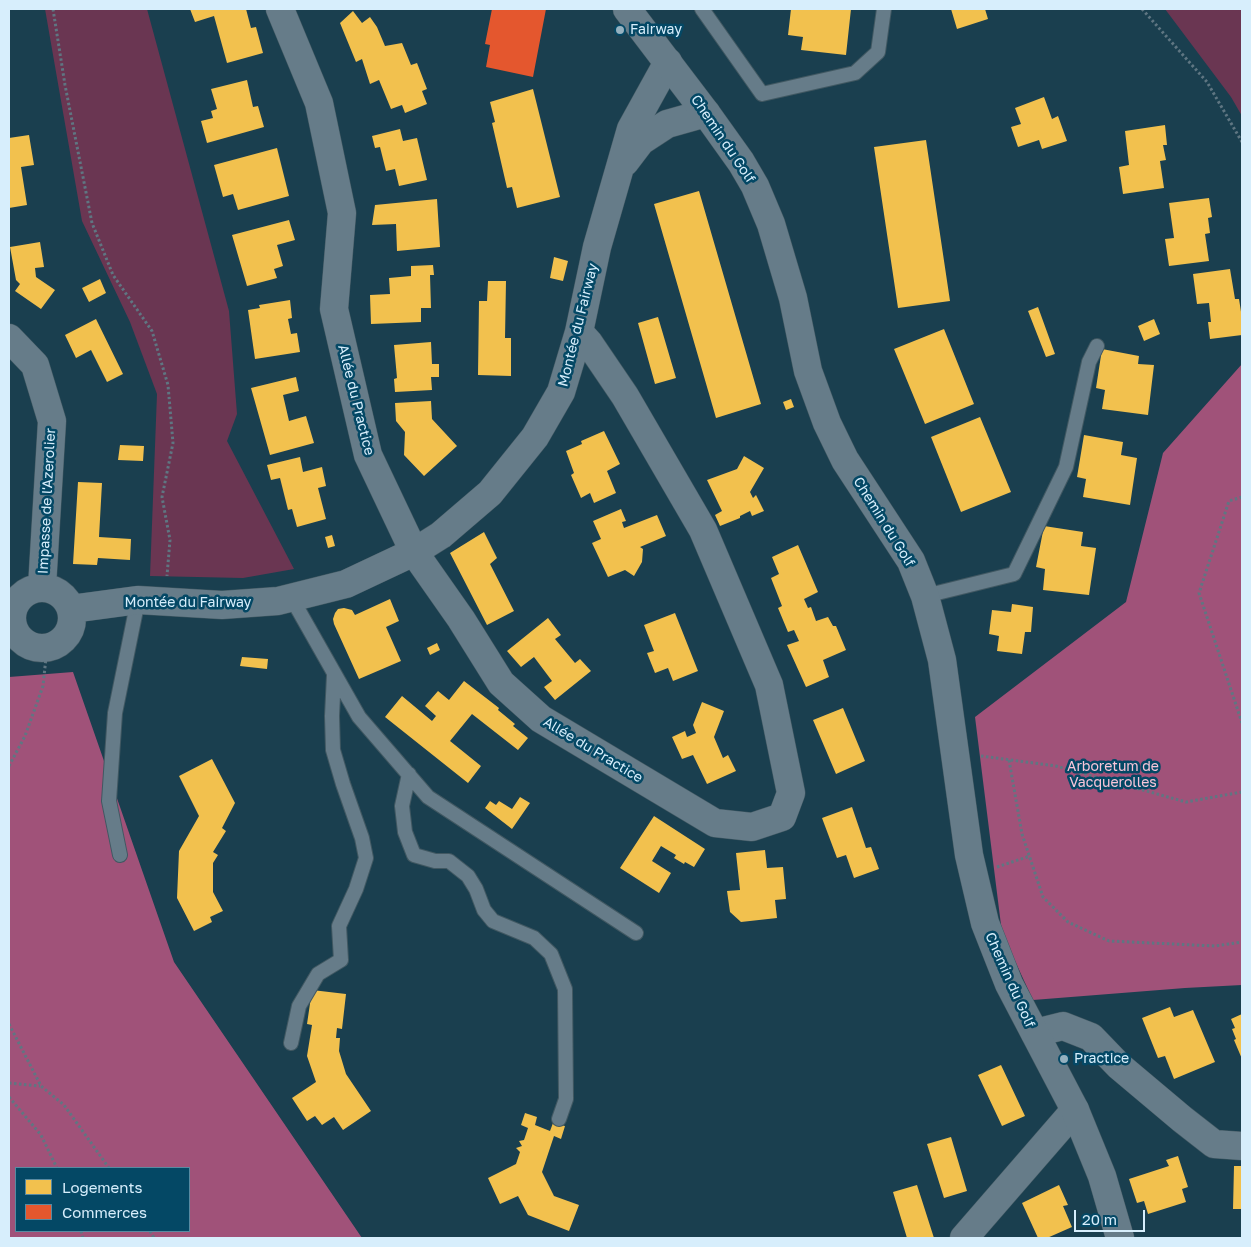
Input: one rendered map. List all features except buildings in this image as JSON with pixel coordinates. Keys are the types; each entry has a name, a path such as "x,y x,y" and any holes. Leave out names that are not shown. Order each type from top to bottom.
{"street":[{"name":"Allée du Practice","path":"280,9 319,103 342,213 334,309 368,455 414,552 461,619 501,683 541,719 715,823 752,827 782,817 791,793 768,685 703,530 624,396 589,342 579,332"},
{"name":"Chemin du Golf","path":"627,9 706,113 755,186 771,224 793,298 808,371 827,423 845,460 911,561 925,596 942,660 969,855 985,923 1009,984 1075,1110 1102,1176 1120,1238"},
{"name":"Montée du Fairway","path":"70,609 138,600 222,605 278,601 346,584 414,552 441,535 490,493 535,437 561,392 579,332 597,247 632,129 668,62"},
{"path":"647,100 656,114 667,124"},
{"name":"Montée du Fairway","path":"622,167 641,141 667,124 706,113"},
{"name":"Impasse de l'Azerolier","path":"9,338 35,365 52,421 42,587"},
{"path":"42,587 60,593 70,609 72,619 70,629 61,641 47,648 37,648 28,645 20,639 14,630 11,620 12,610 16,601 23,593 42,587"},
{"path":"1035,1034 1063,1026 1091,1037 1119,1066 1214,1144 1242,1146"},
{"path":"964,1238 1075,1110"}],"lane":[{"path":"702,9 762,94 855,74 878,52 884,9"},
{"path":"925,596 1014,574 1066,467 1089,362 1097,346"},
{"path":"291,598 359,717 428,797 636,933"},
{"path":"120,855 109,801 115,713 138,600"},
{"path":"291,1043 299,1006 313,982 318,974 341,960 340,926 356,889 366,858 362,838 333,750 334,674"},
{"path":"409,774 402,806 405,832 414,855 435,861 449,861 468,876 476,889 484,910 493,921 534,938 552,954 565,989 566,1100 559,1118"}],"path":[{"path":"53,9 65,85 92,223 113,275 152,331 168,386 173,443 162,497 170,540 166,602"},
{"path":"1142,9 1207,82 1242,142"},
{"path":"1242,497 1229,501 1198,592 1242,723"},
{"path":"9,766 25,736 43,686 47,648"},
{"path":"1242,792 1186,802 1056,766 1009,760 1022,834 1043,896 1068,922 1109,941 1215,946 1242,942"},
{"path":"997,868 1030,856"},
{"path":"9,1024 41,1086 64,1104 108,1167"},
{"path":"9,1083 41,1086"},
{"path":"9,1097 41,1135 57,1167"}],"shaded area":[{"path":"45,9 147,9 229,311 237,414 227,441 294,569 243,578 150,576 157,394 130,322 82,221"},
{"path":"1165,9 1242,9 1242,116 1231,97"}],"green space":[{"name":"Arboretum de Vacquerolles","path":"1242,364 1242,985 1033,1000 1002,933 975,717 1126,602 1163,453"},
{"path":"73,672 174,962 362,1238 9,1238 9,677"}],"place":[{"name":"Fairway","path":"620,30"},
{"name":"Practice","path":"1064,1059"}]}
